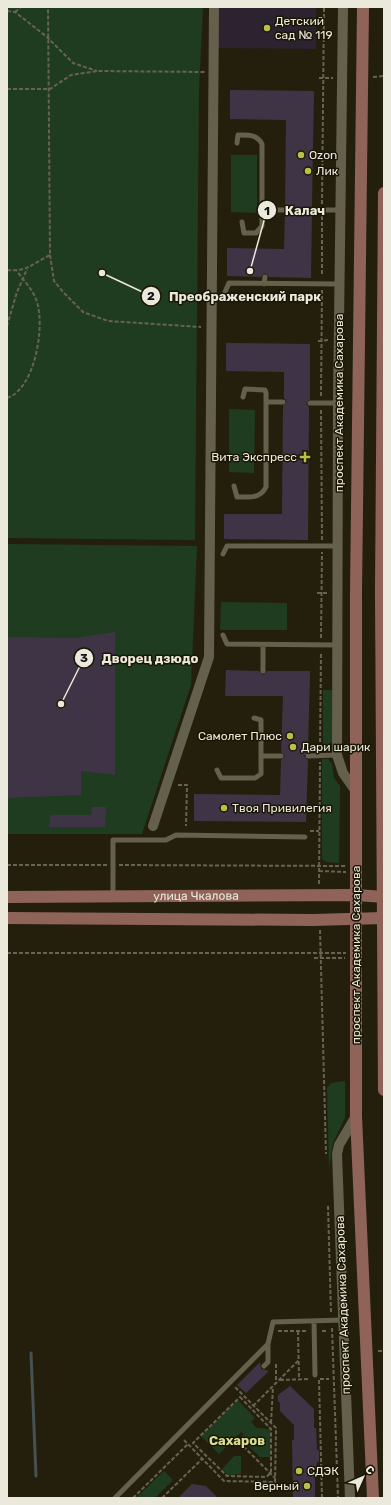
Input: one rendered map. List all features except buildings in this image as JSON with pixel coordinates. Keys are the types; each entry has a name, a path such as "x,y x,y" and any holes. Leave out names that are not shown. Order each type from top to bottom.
{"main road":[{"name":"проспект Академика Сахарова","path":"363,7 356,593 356,1116 373,1498"},
{"path":"384,193 381,584 384,1090"},
{"name":"улица Чкалова","path":"7,897 383,896"},
{"name":"улица Чкалова","path":"7,918 383,918"}],"street":[{"path":"153,826 209,657 214,7"},
{"name":"проспект Академика Сахарова","path":"343,7 338,403 339,645 337,756 343,773 357,793"},
{"name":"проспект Академика Сахарова","path":"350,1498 337,1154 339,1144 356,1116"}],"lane":[{"path":"237,143 238,135 253,135 260,139 262,144 262,226 256,233 244,233 242,222"},
{"path":"262,210 285,210"},
{"path":"312,210 340,210"},
{"path":"264,284 265,277"},
{"path":"225,292 229,283 340,284"},
{"path":"234,486 237,496 257,497 262,494 266,487 266,393 264,390 260,389 244,389 243,397"},
{"path":"266,402 284,402"},
{"path":"310,403 338,403"},
{"path":"223,554 227,546 339,546"},
{"path":"223,635 227,644 339,645"},
{"path":"263,644 263,670"},
{"path":"217,770 221,778 255,778 261,774 261,720 254,718"},
{"path":"261,756 281,756"},
{"path":"308,756 337,756"},
{"path":"113,897 113,840 166,840 176,835 305,837"},
{"path":"264,1366 268,1362 268,1344 273,1322 344,1320"},
{"path":"314,1321 317,1377"},
{"path":"115,1498 268,1344"}],"path":[{"path":"7,12 15,12 22,7"},
{"path":"48,7 47,37 50,88 50,255 54,281 64,294 83,312 108,321 212,328"},
{"path":"15,12 47,37 73,63 98,71"},
{"path":"7,89 50,88 71,75 98,71 214,72"},
{"path":"7,270 17,271 27,269 50,255"},
{"path":"7,326 17,292 27,269"},
{"path":"7,398 20,391 26,380 36,353 40,326 37,302 17,271"},
{"path":"168,784 187,785 186,826"},
{"path":"7,865 356,866"},
{"path":"7,953 320,953"},
{"path":"270,1331 327,1331"},
{"path":"298,1331 299,1379"},
{"path":"253,1406 299,1360"},
{"path":"279,1380 317,1377 329,1379"},
{"path":"317,1377 322,1498"},
{"path":"178,1434 224,1481 275,1482 276,1428 230,1382"},
{"path":"271,1424 272,1386"},
{"path":"240,1397 272,1429 270,1473 266,1477 227,1476 193,1443 240,1397"},
{"path":"235,1438 275,1478"},
{"path":"133,1498 188,1444"},
{"path":"162,1498 202,1459"}],"shaded area":[{"name":"Детский сад № 119","path":"217,7 316,7 316,49 217,48"}],"green space":[{"path":"7,7 203,7 199,89 195,540 7,538"},
{"path":"231,155 257,155 257,213 231,212"},
{"path":"229,409 255,410 254,473 229,472"},
{"path":"7,544 197,546 191,685 142,834 7,834"},
{"path":"221,602 287,603 287,630 220,630"},
{"path":"323,690 334,690 332,741 328,746 323,746"},
{"path":"322,759 328,759 332,764 334,778 340,786 339,863 326,862 322,859"},
{"path":"345,1081 345,1118 333,1143 329,1170 327,1088 331,1083"},
{"path":"238,1400 255,1418 251,1422 257,1428 270,1429 270,1457 260,1457 240,1438 244,1434 241,1432 219,1454 201,1436"},
{"path":"234,1456 241,1456 241,1474 228,1475 222,1469"},
{"path":"164,1471 173,1480 155,1498 136,1498"}],"waterway":[{"path":"31,1353 36,1476"}],"place":[{"name":"Детский сад № 119","path":"267,28"},
{"name":"Ozon","path":"301,155"},
{"name":"Лик","path":"308,171"},
{"name":"Калач","path":"250,271"},
{"name":"Преображенский парк","path":"102,273"},
{"name":"Вита Экспресс","path":"305,457"},
{"name":"Дворец дзюдо","path":"61,704"},
{"name":"Самолет Плюс","path":"290,736"},
{"name":"Дари шарик","path":"293,747"},
{"name":"Твоя Привилегия","path":"224,808"},
{"name":"СДЭК","path":"299,1471"},
{"name":"Верный","path":"307,1486"}],"district":[{"name":"Сахаров","path":"237,1440"}]}
